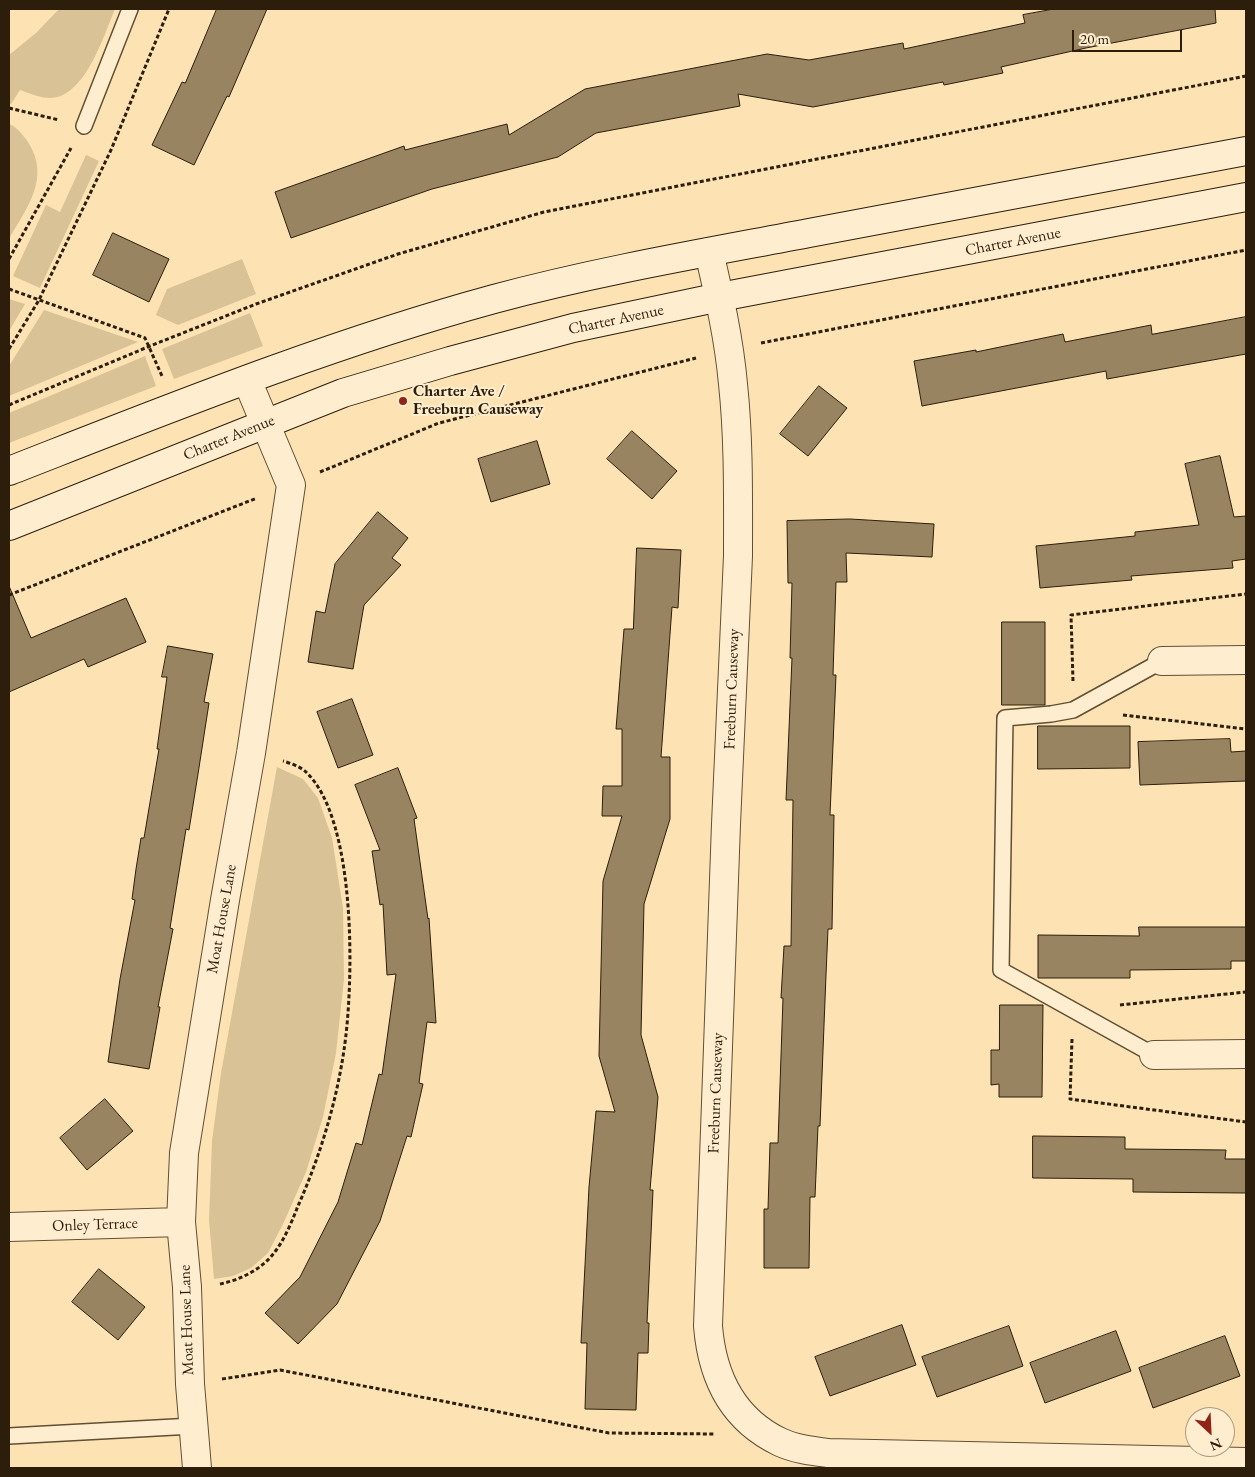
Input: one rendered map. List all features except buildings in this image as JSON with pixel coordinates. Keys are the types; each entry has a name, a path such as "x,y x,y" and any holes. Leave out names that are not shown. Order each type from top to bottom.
{"street":[{"path":"9,471 174,406 247,380 385,331 496,298 610,271 1246,151"},
{"name":"Charter Avenue","path":"9,526 343,393 450,361 573,328 1246,197"},
{"name":"Freeburn Causeway","path":"709,252 720,298 734,385 738,556 726,814 708,1326 713,1360 719,1377 736,1407 756,1427 780,1442 808,1450 828,1453 1246,1462"},
{"path":"247,380 291,484"},
{"name":"Moat House Lane","path":"197,1468 190,1384 187,1286 181,1222 184,1153 250,753 291,484"},
{"path":"1162,661 1246,660"},
{"path":"1154,1055 1246,1054"},
{"name":"Onley Terrace","path":"9,1227 181,1222"}],"lane":[{"path":"84,126 130,9"},
{"path":"1154,1055 1001,970 1005,718 1073,710 1162,661"},
{"path":"9,1436 193,1426"}],"path":[{"path":"9,349 39,300 112,150 169,9"},
{"path":"9,405 256,304 398,254 544,212 1246,76"},
{"path":"9,108 84,126 9,259"},
{"path":"9,595 291,484 438,423 729,349 1246,250"},
{"path":"9,289 145,338 150,346"},
{"path":"187,1286 215,1286 234,1281 254,1271 274,1253 291,1224 312,1175 331,1114 344,1050 350,976 349,916 341,850 333,821 325,797 306,771 284,761 250,753"},
{"path":"190,1384 280,1370 609,1433 718,1434"}],"shaded area":[{"path":"59,9 115,9 92,63 73,88 62,95 50,98 20,90 11,104 9,103 9,55 36,33"},
{"path":"9,124 22,134 35,155 37,180 29,204 9,239"},
{"path":"86,155 99,161 40,288 13,276 46,205 60,212"},
{"path":"242,259 256,294 178,325 156,315 167,289"},
{"path":"9,299 25,304 9,331"},
{"path":"44,310 138,342 9,396 9,366"},
{"path":"250,313 263,346 174,379 162,349"},
{"path":"145,356 156,386 9,443 9,413"},
{"path":"277,767 303,779 318,798 332,838 343,908 344,979 336,1053 323,1117 306,1172 268,1253 251,1268 233,1276 214,1279 209,1220 212,1141 221,1073"}],"place":[{"name":"Charter Ave / Freeburn Causeway","path":"403,401"}]}
